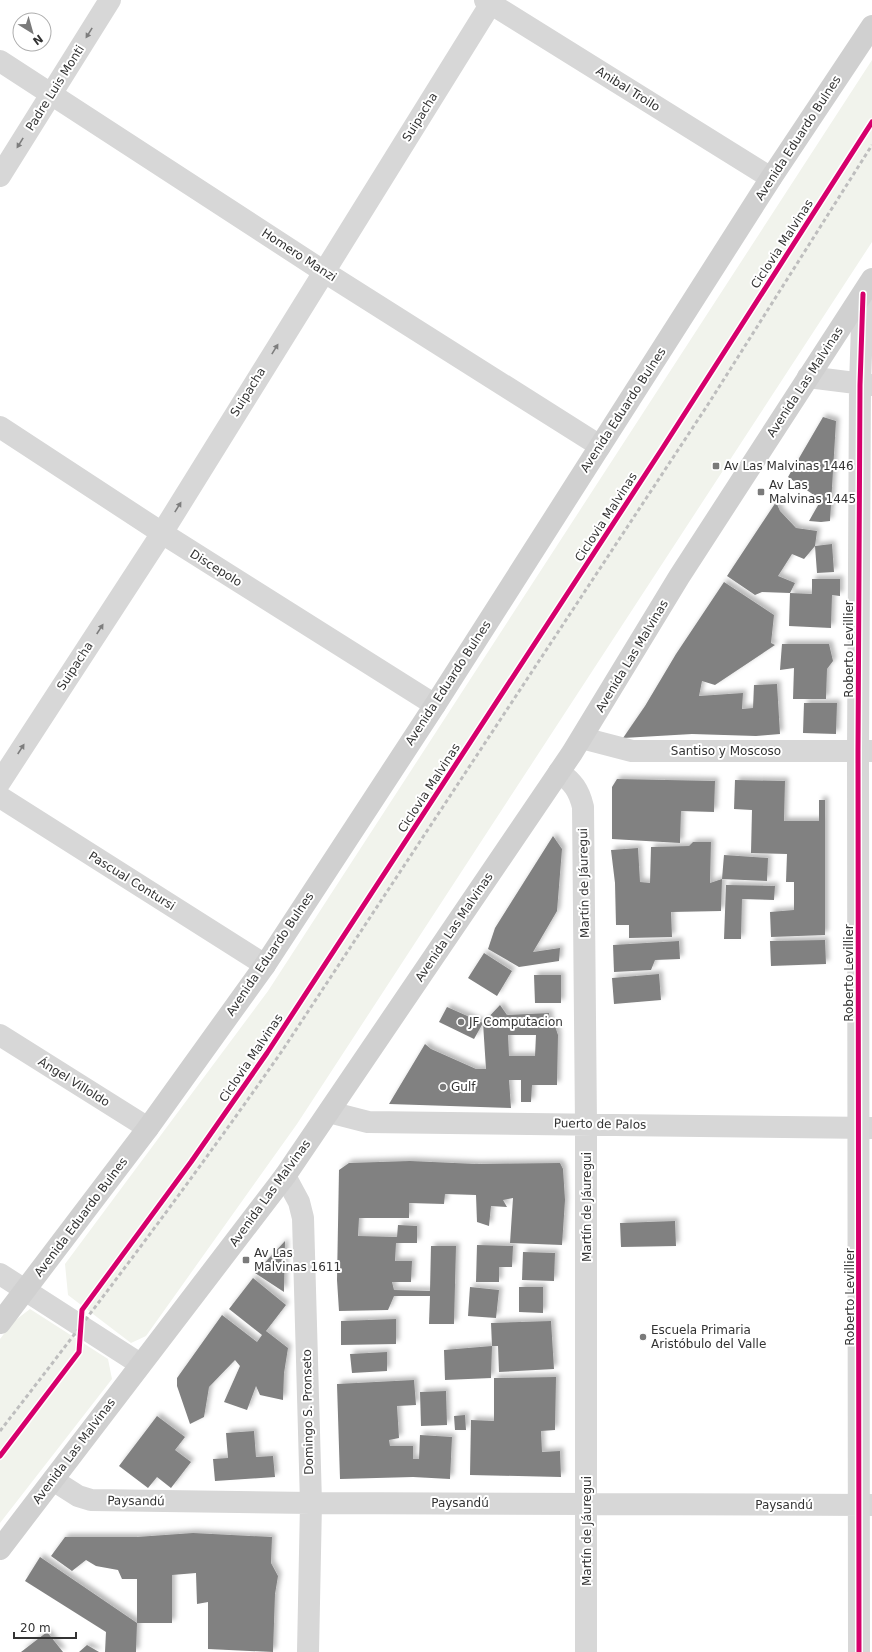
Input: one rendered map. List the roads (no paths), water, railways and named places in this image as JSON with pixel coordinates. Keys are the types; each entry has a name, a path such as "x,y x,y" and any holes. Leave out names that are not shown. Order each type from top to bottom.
{"main road":[{"name":"Avenida Eduardo Bulnes","path":"0,1323 148,1128 265,964 435,705 771,178 872,26"},
{"name":"Avenida Las Malvinas","path":"0,1549 285,1176 329,1112 582,738 679,577 867,286"}],"street":[{"name":"Padre Luis Monti","path":"0,176 110,0"},
{"name":"Anibal Troilo","path":"490,1 771,178"},
{"name":"Suipacha","path":"0,782 162,533 490,1"},
{"name":"Homero Manzi","path":"0,61 323,271 600,446"},
{"name":"Roberto Levillier","path":"860,1652 866,1505 865,751 867,286"},
{"path":"808,377 866,385"},
{"name":"Discepolo","path":"0,427 162,533 435,705"},
{"name":"Santiso y Moscoso","path":"582,738 632,751 865,751"},
{"name":"Martín de Jáuregui","path":"559,772 572,782 580,793 583,807 586,1124 586,1652"},
{"name":"Pascual Contursi","path":"0,797 265,964"},
{"name":"Ángel Villoldo","path":"0,1035 148,1128"},
{"name":"Puerto de Palos","path":"329,1112 368,1122 866,1128"},
{"name":"Domingo S. Pronseto","path":"285,1176 299,1202 303,1218 311,1503 308,1652"},
{"path":"0,1274 140,1364"},
{"name":"Paysandú","path":"53,1480 78,1496 91,1500 311,1503 866,1505"}],"railway":[{"path":"0,1431 144,1242 282,1051 707,406 872,145"}],"place":[{"name":"Av Las Malvinas 1446","path":"716,466"},
{"name":"Av Las Malvinas 1445","path":"761,492"},
{"name":"JF Computacion","path":"461,1022"},
{"name":"Gulf","path":"443,1087"},
{"name":"Av Las Malvinas 1611","path":"246,1260"},
{"name":"Escuela Primaria Aristóbulo del Valle","path":"643,1337"}]}
